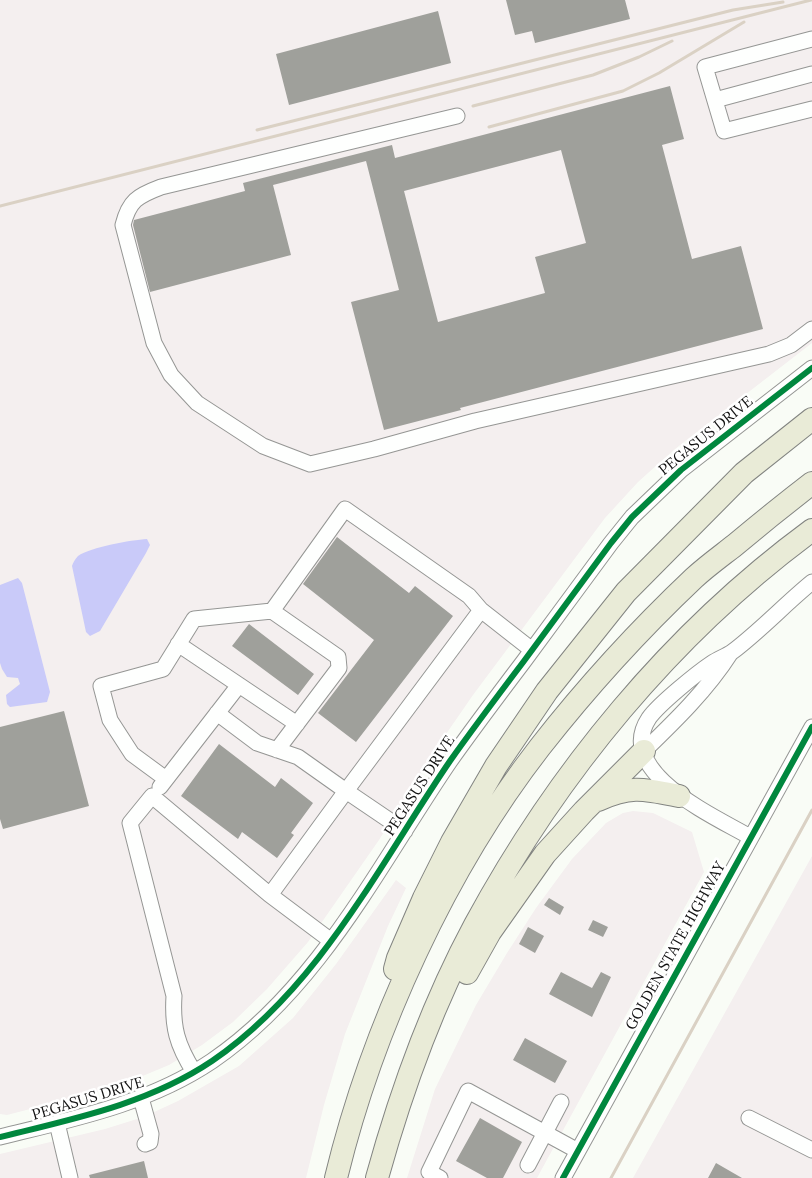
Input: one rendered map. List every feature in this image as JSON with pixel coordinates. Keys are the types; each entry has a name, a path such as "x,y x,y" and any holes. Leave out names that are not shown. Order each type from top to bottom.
{"highway":[{"path":"336,1178 343,1149 372,1060 398,958 424,898 452,842 486,783 547,691 626,592 744,473 812,419"},
{"path":"372,1060 411,965 440,907 474,846 507,794 540,748 637,634 696,576 812,483"},
{"path":"377,1178 413,1064 440,997 475,926 515,856 560,788 631,698 696,629 738,590 812,530"},
{"path":"413,1064 454,997 490,932 545,854 592,802 644,752"},
{"path":"592,802 616,792 637,788 679,796"}],"street":[{"path":"812,39 705,67 724,131 812,109"},
{"path":"715,100 812,74"},
{"path":"457,116 161,188 142,194 131,203 122,225 154,343 171,375 197,403 263,446 310,464 374,449 476,421 770,354 791,345 812,329"},
{"name":"PEGASUS DRIVE","path":"0,1136 57,1123 141,1098 194,1072 238,1042 265,1018 300,979 369,887 450,761 610,543 656,492 681,470 812,368"},
{"path":"272,611 345,509 469,596 481,610 532,650"},
{"path":"750,837 679,796 657,775 644,752 709,683 732,652 812,582"},
{"path":"270,895 481,610"},
{"path":"166,779 132,754 110,720 101,686 163,669 194,619 272,611 338,657 339,668 277,750"},
{"path":"178,644 296,724"},
{"path":"194,1072 176,1038 173,1018 174,996 130,824 239,685"},
{"path":"217,713 257,743 298,757 405,831"},
{"name":"GOLDEN STATE HIGHWAY","path":"563,1178 812,727"},
{"path":"152,796 270,895 330,940"},
{"path":"440,1178 429,1172 468,1091 578,1151"},
{"path":"141,1098 151,1134 150,1142 145,1144"},
{"path":"528,1165 561,1102"},
{"path":"749,1118 812,1150"},
{"path":"57,1123 70,1178"}],"shaded area":[{"path":"0,0 812,0 812,343 675,449 638,482 605,518 473,695 435,750 379,840 308,942 267,989 233,1022 202,1045 169,1065 133,1080 96,1092 7,1115 0,1114"},
{"path":"633,811 653,813 692,832 704,872 537,1178 407,1178 435,1089 476,1005 507,953 536,908 572,859 606,823 623,813"},
{"path":"812,856 812,1178 633,1178"},
{"path":"396,880 406,888 388,926 345,1034 324,1105 306,1178 0,1178 0,1154 139,1119 178,1101 239,1066 293,1018 336,964"}],"water":[{"path":"147,539 150,545 146,553 100,631 90,636 86,632 72,566 74,561 78,556 101,547"},
{"path":"18,578 22,583 50,692 47,702 10,707 7,704 6,695 20,684 18,678 7,677 0,663 0,585"}],"building":[{"path":"506,0 625,0 630,19 535,43 532,31 515,35"},
{"path":"438,11 451,63 289,105 276,54"},
{"path":"670,86 684,139 662,145 692,259 741,246 763,329 460,408 461,410 384,430 351,302 399,290 366,161 273,185 291,255 150,292 133,225 134,220 245,191 243,183 392,145 395,158","holes":["561,150 586,243 535,257 545,293 438,322 404,191"]},
{"path":"337,537 409,593 415,586 453,616 356,742 318,713 374,640 303,584"},
{"path":"249,624 314,674 298,695 232,646"},
{"path":"64,711 89,806 3,829 0,819 0,727"},
{"path":"219,744 275,787 281,778 313,803 291,833 294,835 277,858 242,832 238,839 181,796"},
{"path":"549,898 564,907 560,915 544,905"},
{"path":"593,920 608,927 603,937 588,930"},
{"path":"528,927 544,936 535,953 519,944"},
{"path":"561,972 592,988 601,972 611,977 592,1017 549,994"},
{"path":"525,1038 567,1061 555,1083 513,1060"},
{"path":"480,1118 522,1142 503,1178 487,1178 456,1161"},
{"path":"144,1161 148,1178 90,1178 89,1175"},
{"path":"716,1163 742,1178 708,1178"}],"railway":[{"path":"0,206 811,0"},
{"path":"257,130 733,10 783,2"},
{"path":"489,127 623,91 659,73 744,22"},
{"path":"473,106 593,75 639,57 672,41"},
{"path":"611,1178 812,810"}],"cycle path":[{"path":"0,1137 55,1124 109,1108 162,1088 188,1076 212,1061 250,1031 284,998 316,961 372,882 450,761 477,723 632,517 681,470 812,368"},
{"path":"563,1178 812,727"}]}
